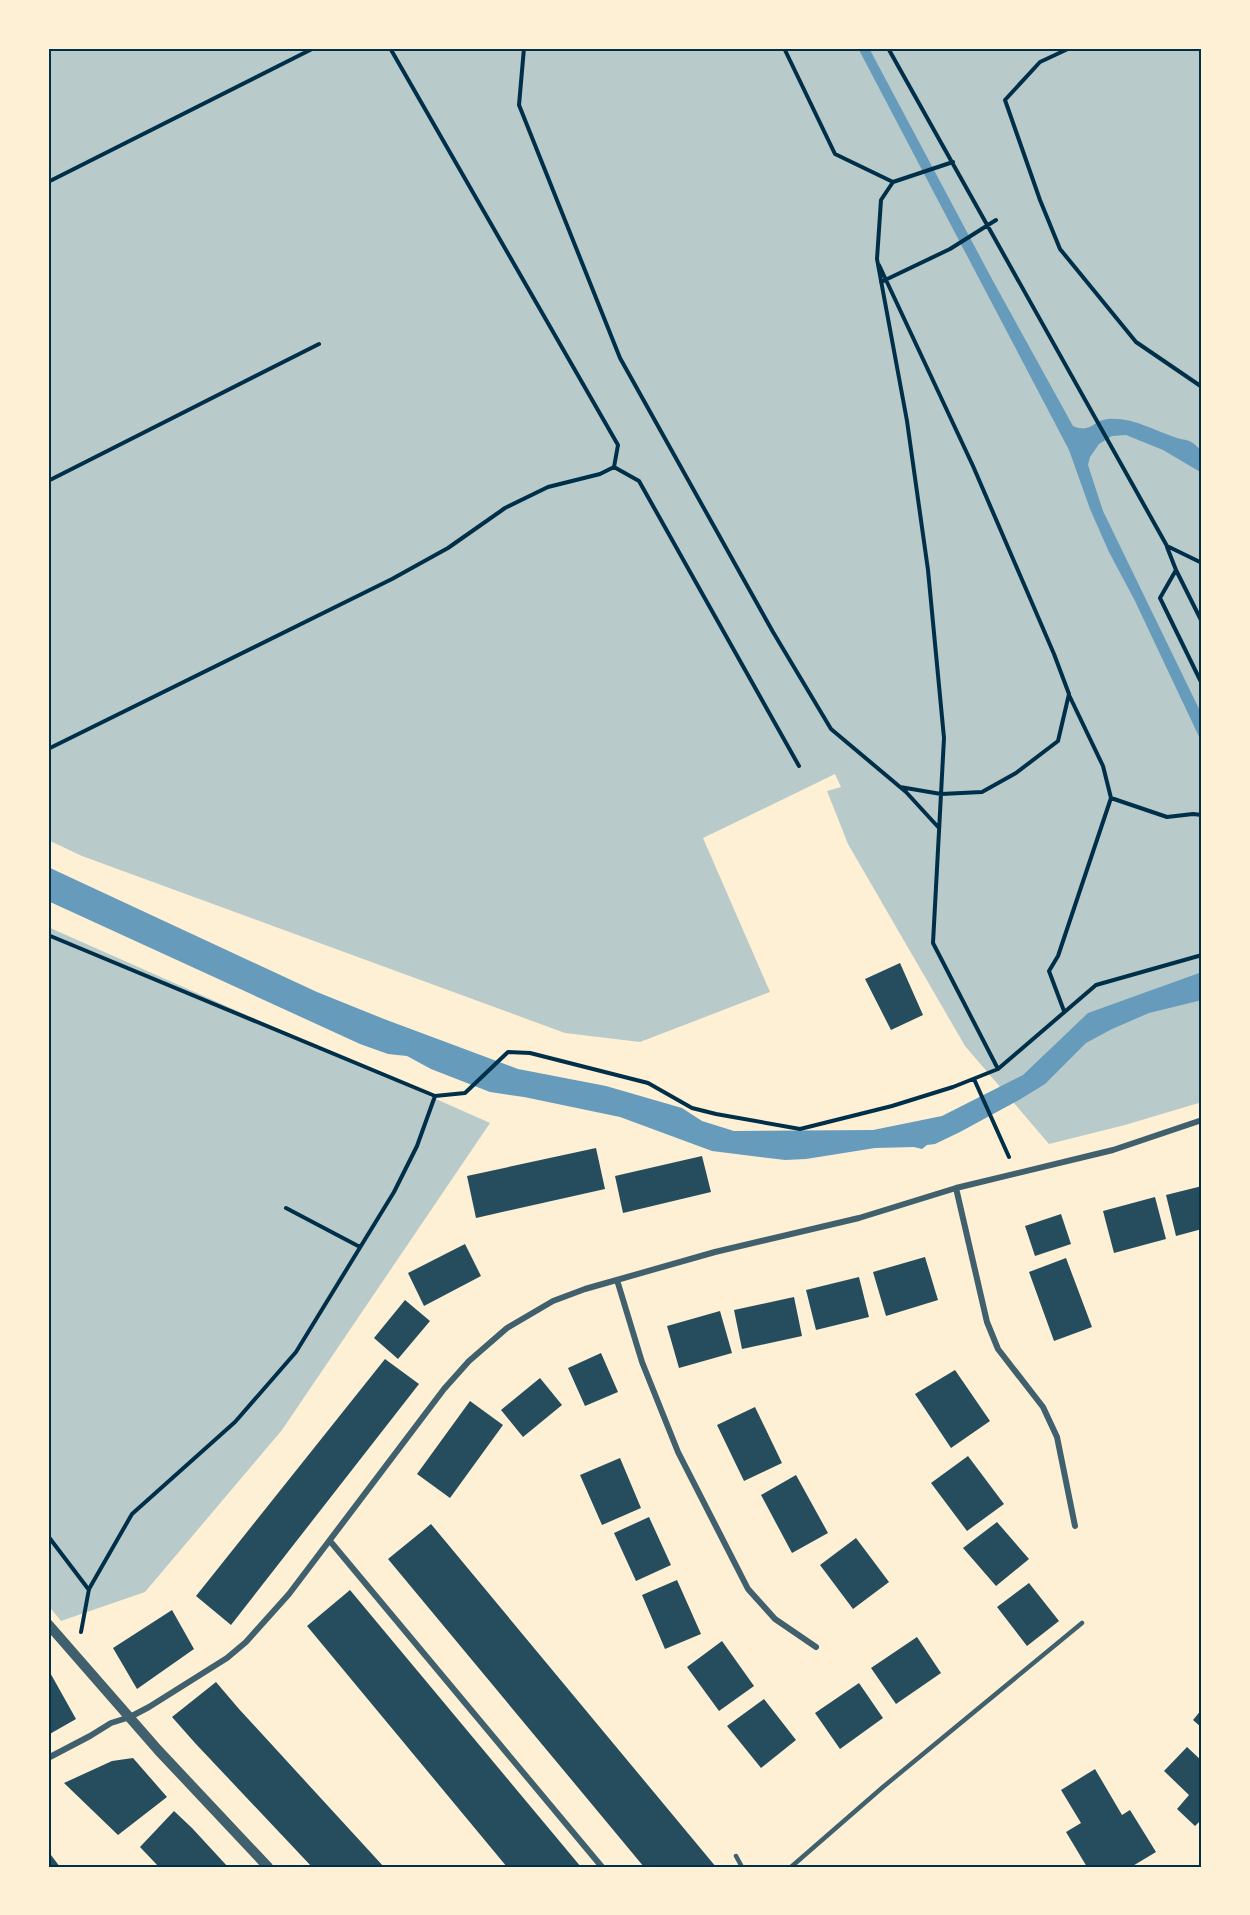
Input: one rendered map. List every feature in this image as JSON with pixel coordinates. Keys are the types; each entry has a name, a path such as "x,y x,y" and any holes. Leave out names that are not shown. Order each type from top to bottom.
{"street":[{"path":"48,1758 111,1723 130,1717 227,1658 246,1642 289,1594 419,1421 469,1361 501,1333 530,1313 553,1301 617,1280 715,1252 859,1218 956,1188 1113,1150 1202,1120"},
{"path":"956,1188 987,1322 998,1349 1043,1407 1057,1437 1075,1526"},
{"path":"617,1280 642,1362 678,1452 748,1589 775,1619 816,1647"},
{"path":"330,1541 602,1867"},
{"path":"48,1624 158,1750 268,1867"}],"lane":[{"path":"791,1867 883,1787 1082,1623"},
{"path":"736,1856 742,1867"}],"path":[{"path":"48,182 314,48"},
{"path":"390,48 618,445 614,467"},
{"path":"524,48 519,105 620,358 773,632 831,729 899,787 939,828"},
{"path":"784,48 835,154 893,182"},
{"path":"888,48 1167,546 1176,570 1202,622"},
{"path":"1070,48 1040,62 1005,100 1040,200 1060,249 1136,342 1202,387"},
{"path":"953,162 893,182 881,200 877,259 907,421 928,570 944,738 933,943 998,1069"},
{"path":"881,282 950,249 996,220"},
{"path":"877,259 978,476 1069,694 1103,766 1111,798 1058,956 1049,971 1064,1011"},
{"path":"48,481 319,344"},
{"path":"48,749 392,579 448,548 505,508 548,487 600,474 614,467"},
{"path":"614,467 639,481 799,766"},
{"path":"1167,546 1202,563"},
{"path":"1176,570 1160,598 1202,684"},
{"path":"899,787 941,794 982,792 1016,773 1058,741 1069,694"},
{"path":"1111,798 1167,817 1192,814 1202,816"},
{"path":"48,935 435,1096 465,1093 508,1052 531,1053 648,1083 692,1108 800,1129 892,1106 998,1069 1096,985 1202,955"},
{"path":"974,1079 1016,1174"},
{"path":"69,1649 80,1636 90,1590 132,1514 235,1422 296,1352 394,1192 417,1146 435,1096"},
{"path":"286,1208 360,1247"},
{"path":"48,1536 90,1590"}],"shaded area":[{"path":"48,48 1202,48 1202,1102 1049,1144 965,1046 848,844 827,791 841,787 835,774 703,838 770,992 640,1042 565,1033 82,856 48,840"},
{"path":"48,927 490,1123 282,1430 145,1592 61,1621 48,1605"}],"water":[{"path":"858,48 869,48 1073,426 1088,428 1103,420 1126,420 1189,441 1202,451 1202,473 1163,450 1126,435 1112,436 1099,444 1090,457 1088,465 1103,511 1202,715 1202,743 1135,601 1109,552 1090,509 1069,450"},
{"path":"48,867 317,992 384,1019 518,1069 606,1086 682,1108 702,1121 734,1131 873,1130 942,1116 1023,1075 1088,1013 1202,972 1202,1000 1149,1013 1112,1029 1086,1043 1045,1084 960,1132 922,1149 914,1147 875,1148 785,1160 712,1151 620,1117 490,1092 431,1069 407,1056 388,1054 360,1044 48,901"}],"building":[{"path":"900,963 923,1015 891,1030 865,979"},
{"path":"596,1148 605,1189 476,1218 467,1176"},
{"path":"702,1156 711,1192 623,1213 615,1176"},
{"path":"1202,1186 1202,1229 1176,1236 1166,1195"},
{"path":"1155,1197 1166,1239 1114,1253 1103,1211"},
{"path":"1061,1214 1071,1244 1035,1256 1025,1226"},
{"path":"465,1244 481,1276 424,1306 408,1273"},
{"path":"925,1257 938,1300 886,1316 873,1272"},
{"path":"1066,1258 1092,1327 1054,1341 1029,1272"},
{"path":"859,1277 869,1317 816,1330 806,1290"},
{"path":"794,1297 802,1336 742,1349 734,1310"},
{"path":"405,1300 430,1321 398,1359 374,1338"},
{"path":"720,1311 732,1353 679,1368 667,1326"},
{"path":"601,1353 618,1392 585,1406 568,1368"},
{"path":"385,1359 419,1384 231,1625 196,1596"},
{"path":"955,1370 990,1421 951,1448 915,1394"},
{"path":"540,1378 562,1405 523,1437 501,1410"},
{"path":"470,1401 503,1425 450,1498 417,1474"},
{"path":"755,1407 782,1463 744,1481 717,1425"},
{"path":"968,1456 1004,1504 967,1531 931,1483"},
{"path":"620,1458 641,1508 602,1525 580,1475"},
{"path":"796,1475 828,1533 792,1553 761,1495"},
{"path":"649,1517 671,1565 636,1581 614,1533"},
{"path":"997,1522 1029,1559 996,1586 963,1548"},
{"path":"431,1524 716,1867 644,1867 388,1559"},
{"path":"856,1538 889,1582 853,1609 820,1565"},
{"path":"677,1580 701,1634 665,1649 642,1595"},
{"path":"1029,1583 1059,1621 1027,1646 997,1607"},
{"path":"350,1590 581,1867 507,1867 307,1626"},
{"path":"172,1610 194,1649 137,1689 113,1648"},
{"path":"917,1637 941,1673 896,1704 871,1668"},
{"path":"722,1641 754,1686 719,1711 687,1667"},
{"path":"48,1669 76,1719 48,1735"},
{"path":"216,1682 384,1867 312,1867 195,1743 172,1717"},
{"path":"859,1683 883,1718 840,1749 815,1713"},
{"path":"764,1699 796,1740 761,1768 727,1726"},
{"path":"1202,1709 1202,1728 1193,1720"},
{"path":"1187,1747 1202,1761 1202,1819 1195,1826 1177,1809 1189,1795 1164,1771"},
{"path":"133,1758 167,1797 118,1835 64,1783 112,1761"},
{"path":"1095,1769 1122,1815 1130,1810 1156,1852 1131,1867 1087,1867 1066,1832 1081,1823 1061,1790"},
{"path":"174,1811 228,1867 159,1867 140,1847"},
{"path":"48,1851 60,1867 48,1867"}]}
